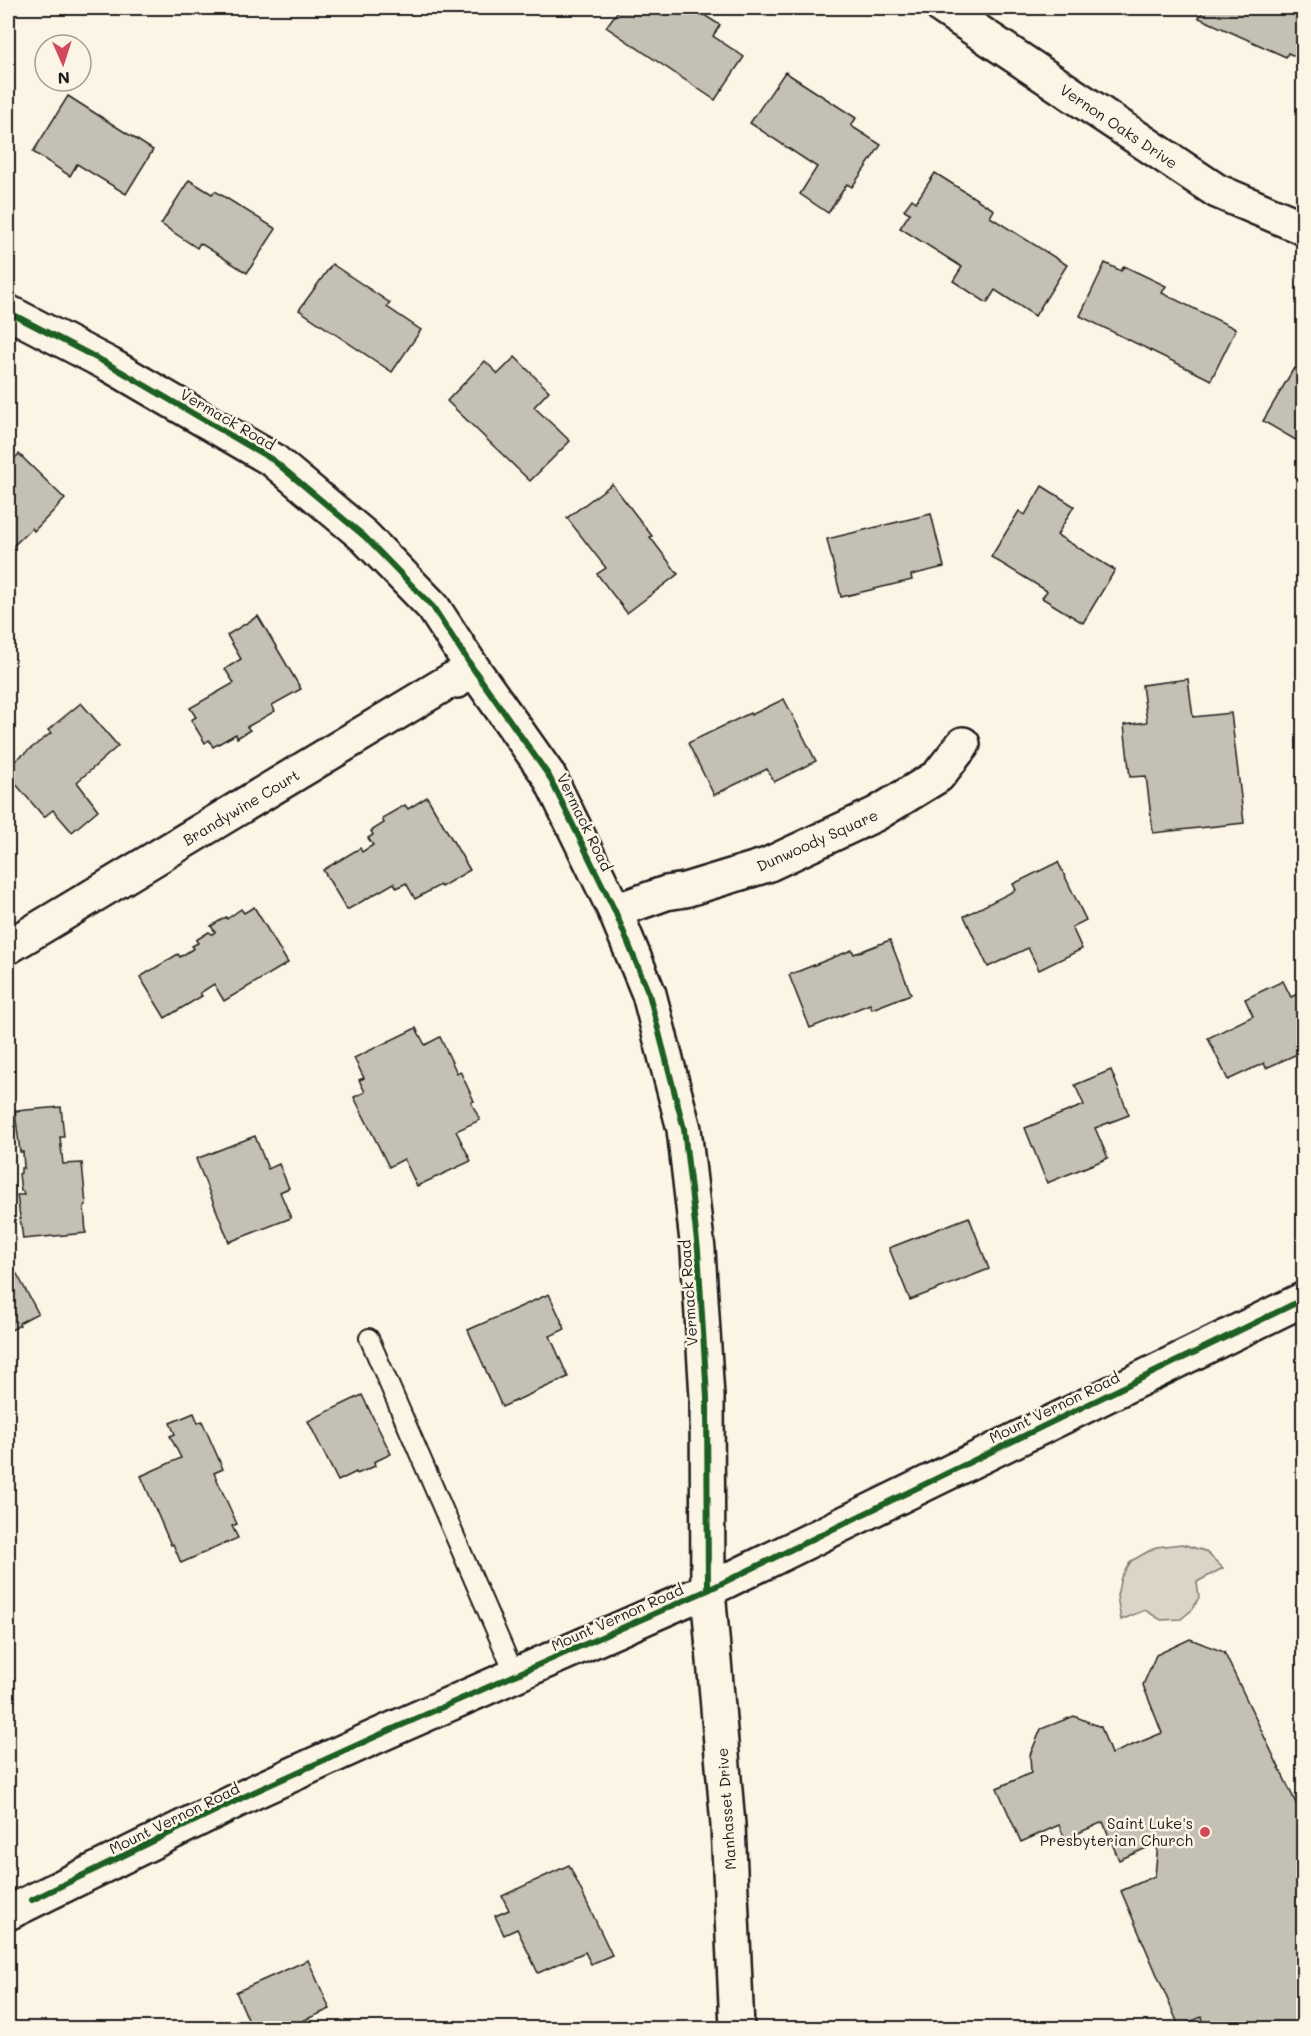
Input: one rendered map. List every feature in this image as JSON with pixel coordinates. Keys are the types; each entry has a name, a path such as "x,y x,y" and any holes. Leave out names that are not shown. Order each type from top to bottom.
{"street":[{"name":"Vernon Oaks Drive","path":"943,8 1217,191 1304,228"},
{"name":"Vermack Road","path":"8,312 110,365 273,459 364,536 433,607 472,668 549,776 615,911 649,994 684,1129 698,1250 707,1397 708,1590"},
{"name":"Brandywine Court","path":"8,947 453,679 457,681 472,668"},
{"name":"Dunwoody Square","path":"615,911 666,893 685,890 767,865 876,814 938,776 963,744"},
{"name":"Mount Vernon Road","path":"8,1913 255,1792 708,1590 1304,1299"},
{"name":"Manhasset Drive","path":"708,1590 728,1825 737,2028"}],"lane":[{"path":"369,1338 515,1675"}],"shaded area":[{"path":"1182,1544 1205,1551 1223,1568 1197,1582 1199,1597 1193,1609 1181,1619 1161,1620 1145,1610 1121,1620 1117,1596 1121,1577 1131,1561 1156,1547"}],"building":[{"path":"620,8 693,8 720,25 713,36 744,57 715,100 606,27"},
{"path":"1204,8 1304,8 1304,60 1288,53 1286,57 1199,18"},
{"path":"785,72 856,118 851,126 881,145 852,187 847,184 828,213 800,194 817,167 750,123"},
{"path":"68,96 153,150 126,194 77,164 70,176 33,152"},
{"path":"935,173 994,210 990,217 1067,265 1035,316 995,290 987,303 953,281 962,267 900,228 910,213 904,210 912,199 916,202"},
{"path":"189,180 212,194 215,191 276,229 247,273 200,243 197,248 161,224"},
{"path":"1105,263 1121,271 1124,266 1166,286 1162,293 1236,329 1211,380 1080,316"},
{"path":"332,264 390,303 387,307 421,330 392,372 299,310"},
{"path":"515,357 549,391 534,407 570,441 530,481 447,401 485,361 498,374"},
{"path":"1294,368 1304,373 1304,445 1263,421"},
{"path":"1304,450 1304,463 1298,459"},
{"path":"19,454 65,499 34,531 32,528 8,551 8,465"},
{"path":"612,484 678,574 627,613 597,574 606,568 567,518"},
{"path":"1042,486 1074,506 1057,535 1115,570 1083,623 1042,598 1047,591 991,557 1019,511 1025,515"},
{"path":"931,514 944,567 911,575 912,580 841,597 827,539"},
{"path":"258,616 301,689 272,705 275,711 247,727 250,730 237,738 236,734 213,747 209,740 205,743 191,720 196,717 190,708 234,683 225,669 241,659 227,635"},
{"path":"1188,679 1193,717 1231,713 1244,823 1153,833 1146,776 1130,777 1124,725 1147,722 1142,685"},
{"path":"784,699 816,761 774,782 767,769 714,795 688,743"},
{"path":"81,703 118,746 77,782 98,810 72,832 53,810 44,817 8,775 8,766 51,733 48,730"},
{"path":"427,797 470,870 415,899 406,883 397,888 394,883 347,910 323,870 360,848 362,852 373,845 368,838 373,835 371,831 384,823 382,818 405,805 408,809"},
{"path":"1058,862 1086,920 1072,927 1082,949 1039,970 1028,948 988,967 964,916 1016,890 1013,884"},
{"path":"254,907 288,963 224,1001 214,984 200,993 202,996 165,1018 140,977 178,954 180,957 194,948 192,946 198,943 196,940 209,932 212,934 215,932 211,926 241,909 244,913"},
{"path":"890,940 911,994 872,1009 870,1004 810,1028 789,975 852,950 854,954"},
{"path":"1283,981 1291,997 1304,991 1304,1051 1266,1068 1264,1063 1228,1080 1208,1038 1253,1016 1245,999"},
{"path":"416,1028 425,1045 440,1037 457,1073 460,1071 480,1120 456,1131 471,1161 417,1186 404,1159 389,1167 354,1097 365,1092 359,1080 364,1078 354,1058"},
{"path":"1111,1070 1129,1115 1095,1128 1108,1158 1047,1183 1025,1128 1084,1105 1075,1085"},
{"path":"61,1107 64,1137 60,1137 63,1164 82,1163 86,1233 23,1239 17,1195 24,1195 21,1191 19,1174 21,1168 24,1168 23,1152 20,1152 15,1111"},
{"path":"255,1136 268,1169 279,1164 289,1188 280,1192 291,1218 229,1242 196,1159"},
{"path":"969,1217 989,1269 910,1300 889,1248"},
{"path":"17,1274 38,1313 8,1332 8,1279"},
{"path":"549,1294 565,1329 550,1336 568,1377 502,1407 468,1330"},
{"path":"362,1395 391,1454 374,1462 375,1466 338,1481 308,1421"},
{"path":"194,1413 198,1423 202,1421 223,1469 214,1473 237,1524 232,1526 238,1538 181,1563 141,1476 181,1458 170,1436 175,1434 170,1423"},
{"name":"Saint Luke's Presbyterian Church","path":"1190,1639 1224,1652 1304,1820 1304,2028 1205,2028 1202,2017 1179,2026 1121,1891 1155,1876 1158,1843 1119,1860 1103,1822 1065,1839 1059,1825 1021,1842 997,1788 1031,1773 1030,1755 1041,1729 1074,1716 1101,1727 1111,1754 1162,1733 1143,1685 1156,1655"},
{"path":"569,1865 612,1955 591,1964 585,1952 538,1973 517,1929 504,1935 495,1916 509,1910 502,1896"},
{"path":"308,1960 330,2009 286,2028 252,2028 236,1992"}],"cycle path":[{"path":"8,312 110,365 273,460 364,536 433,607 472,667 549,776 615,911 649,994 684,1129 698,1250 707,1397 708,1590"},
{"path":"32,1900 254,1792 708,1590 1304,1299"}],"place":[{"name":"Saint Luke's Presbyterian Church","path":"1205,1832"}]}
